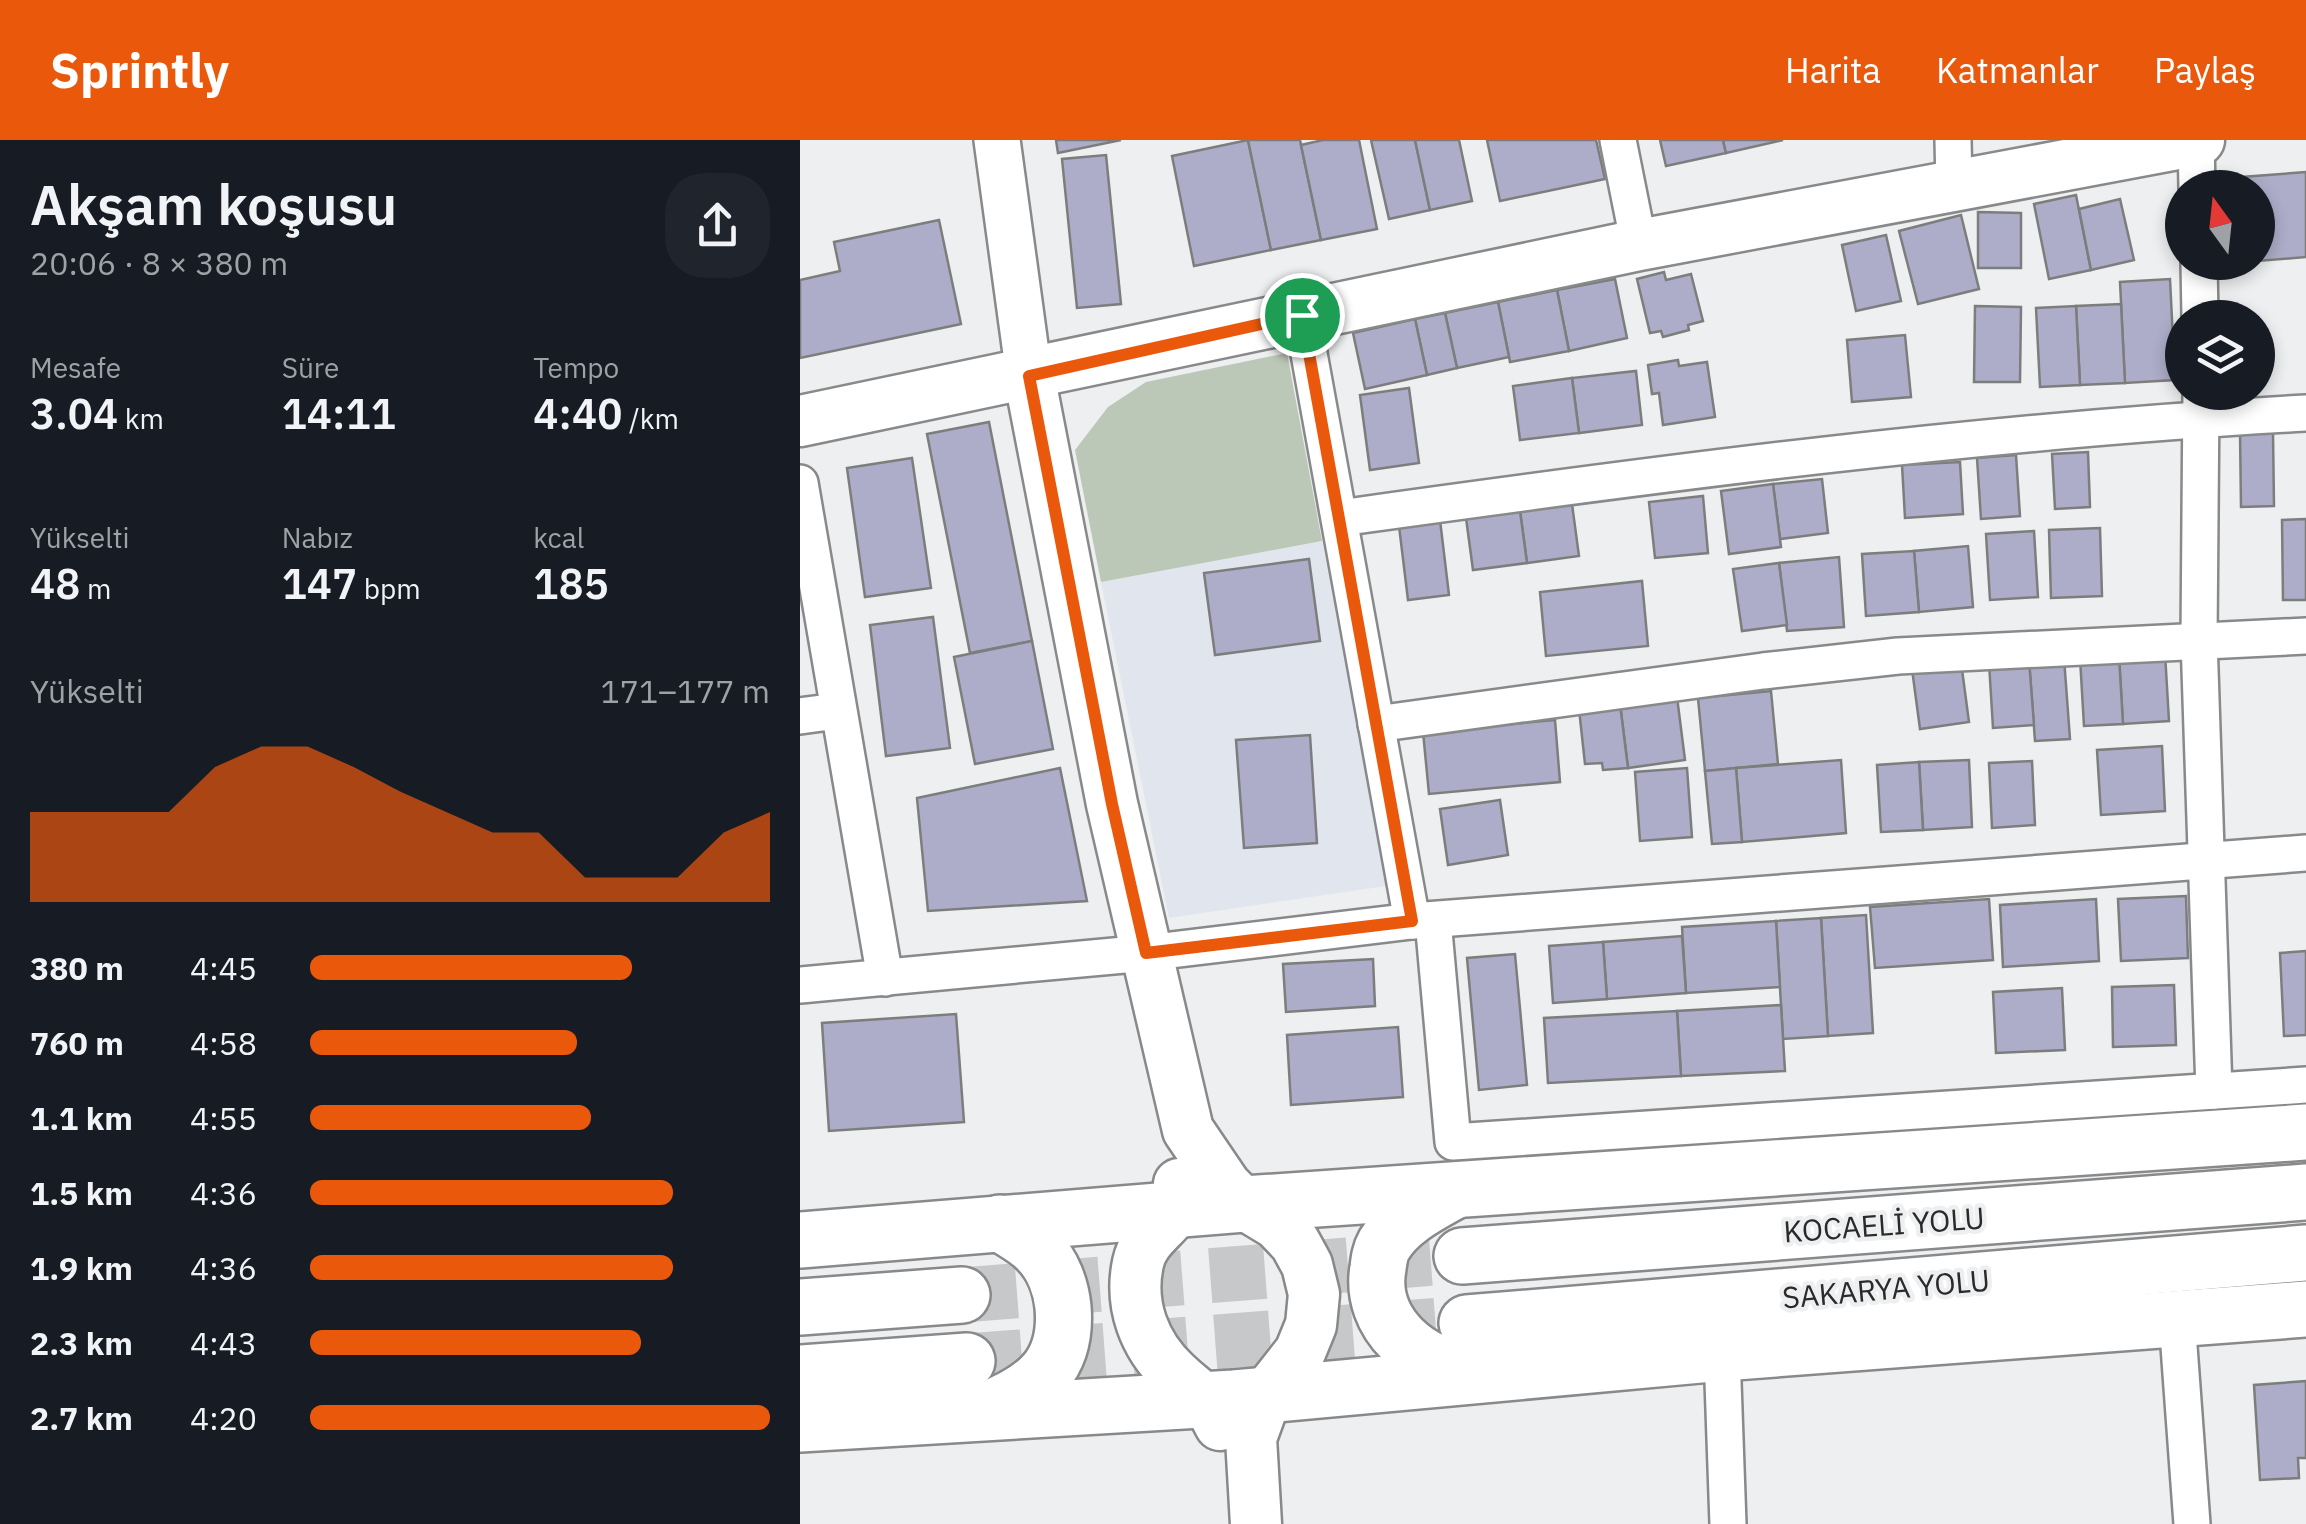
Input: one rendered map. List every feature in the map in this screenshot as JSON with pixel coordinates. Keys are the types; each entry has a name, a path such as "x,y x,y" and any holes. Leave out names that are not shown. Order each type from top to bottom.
{"highway":[{"path":"800,1240 1244,1204 2306,1132"},
{"path":"1454,1190 1412,1214 1381,1248 1376,1276 1378,1294 1385,1316 1398,1336 1414,1350 1453,1370 1511,1374"},
{"name":"KOCAELİ YOLU","path":"1462,1256 2306,1192"},
{"path":"800,1424 974,1386 1019,1397 1042,1378 1054,1363 1061,1344 1061,1294 1052,1268 1037,1248 1000,1223"},
{"name":"SAKARYA YOLU","path":"1467,1323 2306,1253"},
{"path":"800,1307 962,1295"},
{"path":"800,1373 974,1386 1238,1428 1364,1386 1722,1354 2306,1310"}],"main road":[{"path":"800,422 1639,246 1954,163 2197,140"},
{"path":"1029,376 1112,804 1188,1130 1226,1186 1294,1243 1307,1265 1314,1294 1310,1325 1300,1352 1238,1428 1230,1524"},
{"path":"1188,1130 1176,1210 1150,1236 1139,1258 1134,1288 1137,1310 1156,1353 1238,1428 1256,1524"}],"street":[{"path":"997,140 1029,376"},
{"path":"1618,140 1639,246"},
{"path":"2197,140 2197,170"},
{"path":"1302,315 1376,724 1423,921 1452,1142 2306,1085"},
{"path":"1340,518 1761,460 2171,410"},
{"path":"2202,410 2199,640 2214,1091"},
{"path":"2261,410 2306,413"},
{"path":"800,483 886,978"},
{"path":"1376,724 1762,670 1898,656 2306,636"},
{"path":"800,716 837,711"},
{"path":"800,984 1146,953 1423,921 2306,854"},
{"path":"2177,1319 2192,1524"},
{"path":"1722,1354 1728,1524"}],"shaded area":[{"path":"1322,541 1386,886 1169,918 1101,582"}],"green space":[{"path":"1287,353 1322,541 1101,582 1075,450 1108,407 1146,382"}],"building":[{"path":"1056,140 1121,140 1058,153"},
{"path":"1248,140 1271,250 1194,266 1172,156"},
{"path":"1248,140 1300,140 1321,240 1271,250"},
{"path":"1323,140 1359,140 1377,229 1321,240 1301,145"},
{"path":"1371,140 1415,140 1430,210 1389,219"},
{"path":"1415,140 1459,140 1472,201 1430,210"},
{"path":"1487,140 1596,140 1605,179 1500,201"},
{"path":"1660,140 1723,140 1726,153 1666,166"},
{"path":"1723,140 1783,140 1726,153"},
{"path":"1106,155 1121,304 1077,308 1062,159"},
{"path":"2306,172 2306,257 2275,260 2275,174"},
{"path":"2076,195 2091,270 2049,279 2034,204"},
{"path":"2120,199 2134,260 2091,270 2079,209"},
{"path":"1978,212 2021,213 2021,268 1978,268"},
{"path":"1961,215 1979,289 1918,304 1899,231"},
{"path":"939,220 961,324 800,358 800,280 840,271 834,242"},
{"path":"1886,235 1901,301 1856,311 1842,245"},
{"path":"1664,272 1666,280 1691,274 1703,321 1688,325 1689,330 1663,337 1661,331 1650,333 1637,279"},
{"path":"1615,279 1627,338 1569,351 1557,290"},
{"path":"2170,280 2171,300 2165,300 2165,381 2125,383 2120,282"},
{"path":"1557,290 1569,351 1510,362 1498,302"},
{"path":"1498,302 1509,357 1457,368 1445,313"},
{"path":"2121,304 2125,383 2080,385 2076,306"},
{"path":"1975,306 2021,307 2020,382 1974,382"},
{"path":"2076,306 2080,385 2040,387 2036,308"},
{"path":"1445,313 1457,368 1427,375 1415,319"},
{"path":"1415,319 1427,375 1365,389 1353,333"},
{"path":"1905,335 1911,397 1852,402 1847,340"},
{"path":"1678,360 1679,366 1707,362 1715,417 1663,425 1659,393 1652,394 1648,365"},
{"path":"1636,371 1642,425 1579,433 1572,378"},
{"path":"1572,378 1579,433 1520,440 1513,386"},
{"path":"1409,388 1419,463 1370,470 1360,395"},
{"path":"989,422 1032,641 970,653 927,434"},
{"path":"2273,432 2274,506 2241,507 2240,433"},
{"path":"2088,452 2090,507 2055,509 2052,454"},
{"path":"2016,455 2020,516 1981,519 1977,458"},
{"path":"912,458 931,588 865,597 847,468"},
{"path":"1960,462 1963,514 1905,518 1902,465"},
{"path":"1822,479 1828,533 1780,539 1773,484"},
{"path":"1773,484 1781,547 1729,554 1721,491"},
{"path":"1703,496 1708,553 1655,558 1649,502"},
{"path":"1572,504 1579,556 1527,563 1520,511"},
{"path":"1520,511 1527,563 1473,570 1466,518"},
{"path":"2306,519 2306,600 2283,600 2282,520"},
{"path":"1440,520 1449,595 1408,600 1399,526"},
{"path":"2100,528 2102,596 2051,598 2049,530"},
{"path":"2034,531 2038,597 1990,600 1986,534"},
{"path":"1968,546 1973,607 1919,612 1914,551"},
{"path":"1914,551 1919,612 1866,616 1862,554"},
{"path":"1839,557 1844,627 1787,631 1779,563"},
{"path":"1309,559 1320,641 1215,655 1204,573"},
{"path":"1779,563 1787,625 1742,631 1733,569"},
{"path":"1642,581 1648,646 1546,656 1540,592"},
{"path":"933,617 950,748 886,756 870,625"},
{"path":"1032,641 1053,749 975,764 954,657"},
{"path":"2165,653 2169,721 2123,724 2119,656"},
{"path":"2119,656 2123,724 2084,726 2080,658"},
{"path":"2064,658 2070,739 2035,741 2029,660"},
{"path":"2029,660 2034,725 1993,728 1989,663"},
{"path":"1961,662 1969,722 1920,729 1912,669"},
{"path":"1771,691 1778,764 1705,771 1698,698"},
{"path":"1677,697 1685,760 1628,768 1620,704"},
{"path":"1620,704 1628,768 1603,770 1602,763 1585,764 1579,709"},
{"path":"1555,720 1560,782 1429,794 1423,732"},
{"path":"1310,735 1317,843 1244,848 1236,740"},
{"path":"2162,746 2165,811 2101,815 2097,750"},
{"path":"1841,760 1846,833 1742,842 1736,768"},
{"path":"1969,760 1972,827 1923,830 1919,762"},
{"path":"2032,761 2035,825 1992,828 1989,763"},
{"path":"1919,762 1923,830 1881,832 1877,765"},
{"path":"1060,768 1087,901 928,911 917,798"},
{"path":"1687,768 1692,837 1640,841 1635,772"},
{"path":"1736,768 1742,842 1712,844 1705,771"},
{"path":"1500,800 1508,855 1448,865 1440,809"},
{"path":"2186,896 2188,958 2121,961 2118,899"},
{"path":"1989,899 1993,960 1875,968 1870,907"},
{"path":"2096,899 2099,961 2003,967 2000,905"},
{"path":"1866,915 1873,1033 1828,1036 1821,918"},
{"path":"1821,918 1828,1036 1783,1039 1776,921"},
{"path":"1776,921 1780,987 1686,993 1682,927"},
{"path":"1682,936 1686,993 1607,999 1603,942"},
{"path":"1603,942 1607,999 1553,1003 1549,946"},
{"path":"2306,951 2306,1035 2284,1036 2280,953"},
{"path":"1515,954 1527,1085 1479,1090 1467,958"},
{"path":"1373,959 1375,1006 1286,1012 1283,964"},
{"path":"2174,985 2176,1045 2113,1047 2112,987"},
{"path":"2062,988 2065,1050 1996,1053 1993,992"},
{"path":"1781,1005 1785,1071 1681,1076 1677,1011"},
{"path":"1677,1011 1681,1076 1548,1083 1544,1018"},
{"path":"956,1014 964,1122 829,1131 822,1023"},
{"path":"1398,1027 1403,1097 1291,1105 1287,1035"},
{"path":"2306,1381 2306,1458 2298,1458 2299,1478 2260,1480 2254,1385"}],"tunnel":[{"path":"962,1295 1462,1256"},
{"path":"967,1361 1467,1323"}],"route":[{"path":"1302,315 1412,921 1146,953 1112,804 1029,376 1302,315"}]}
